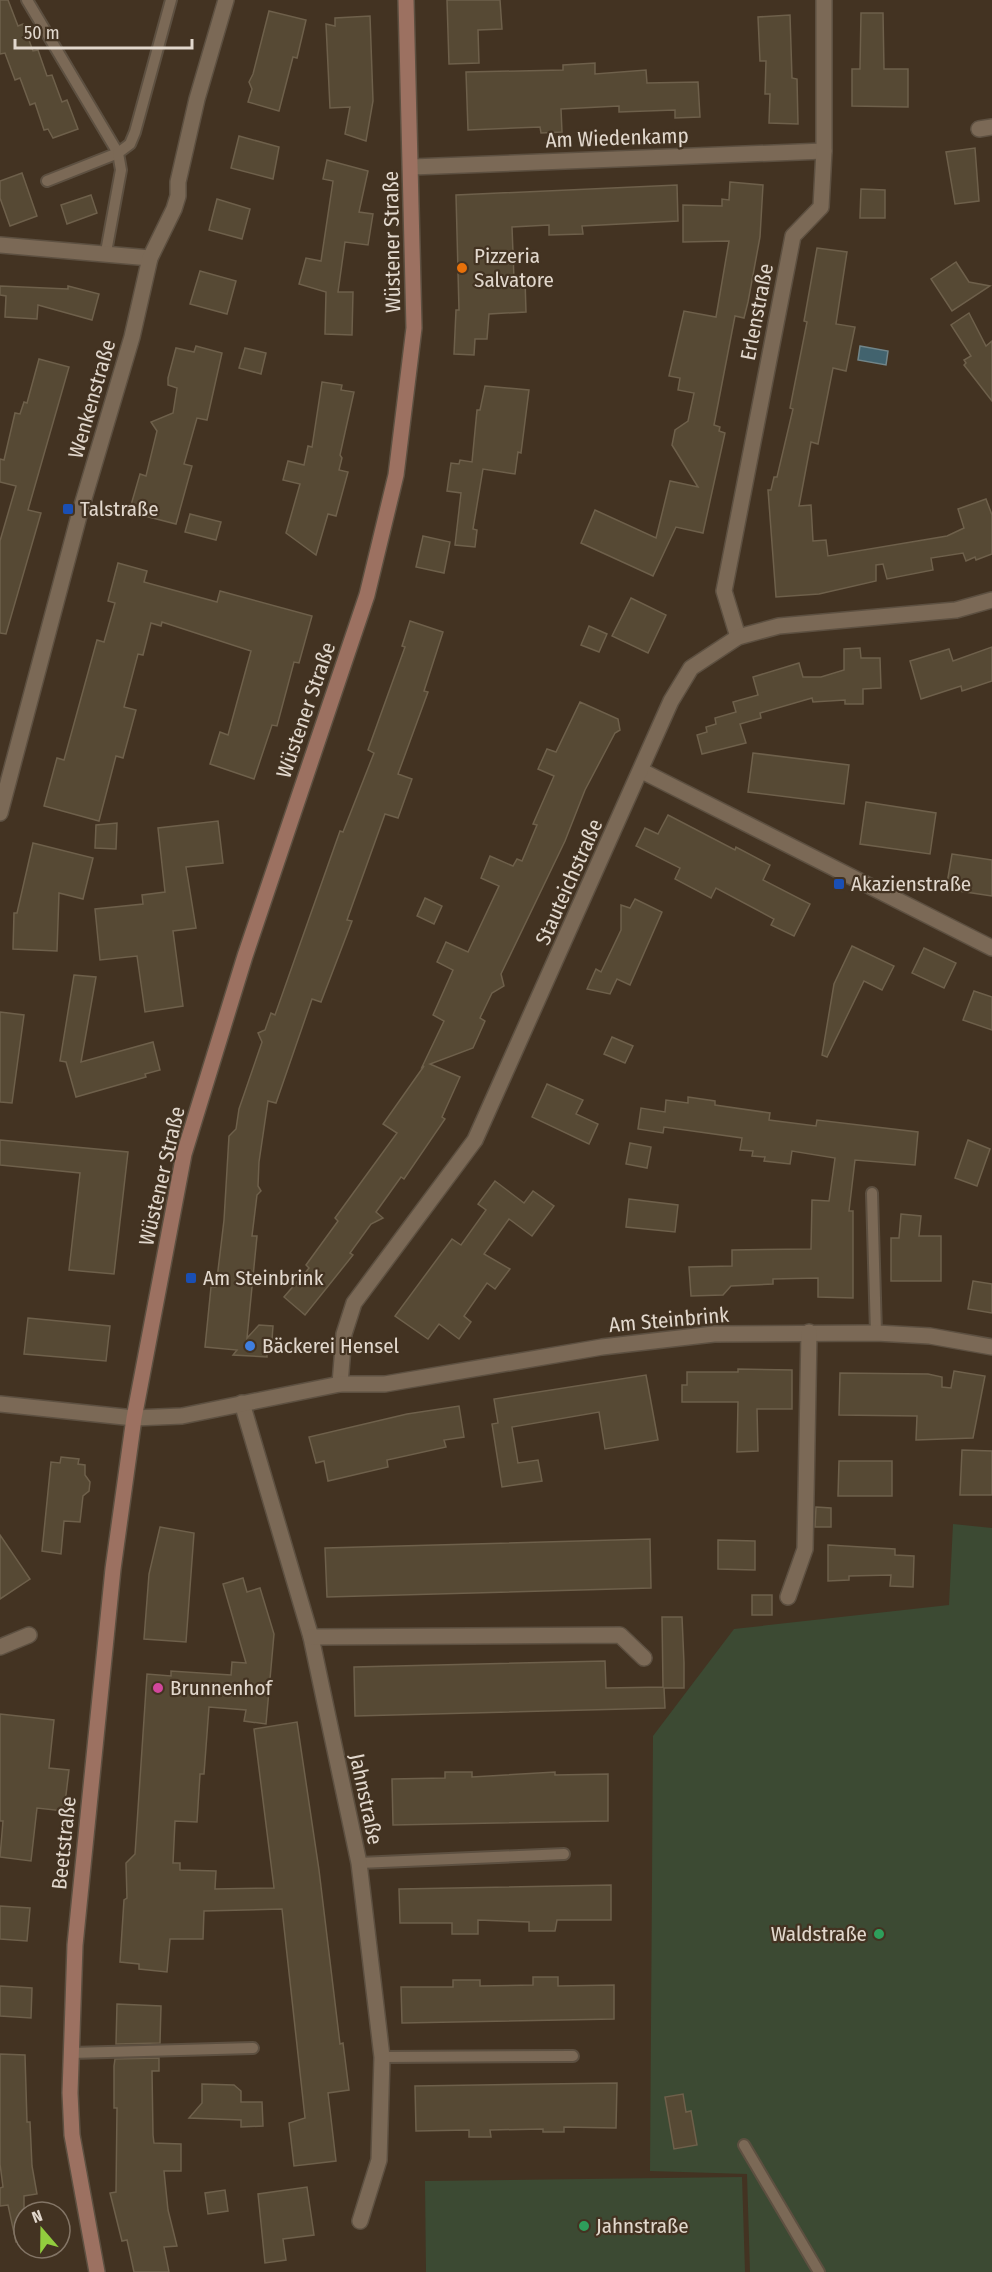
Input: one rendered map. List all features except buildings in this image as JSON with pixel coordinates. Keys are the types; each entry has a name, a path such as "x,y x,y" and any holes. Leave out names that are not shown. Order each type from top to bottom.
{"main road":[{"name":"Wüstener Straße","path":"134,1418 184,1154 245,956 367,595 396,475 414,328 412,166 406,0"},
{"name":"Beetstraße","path":"97,2272 72,2135 71,2053 76,1934 112,1569 134,1418"}],"street":[{"name":"Wenkenstraße","path":"0,813 80,513 132,337 150,258 178,196 178,182 197,99 226,0"},
{"name":"Erlenstraße","path":"738,637 724,591 793,236 821,207 825,151 824,0"},
{"name":"Am Wiedenkamp","path":"412,166 825,151"},
{"path":"0,245 106,252 150,258"},
{"name":"Stauteichstraße","path":"339,1384 344,1334 354,1303 475,1140 642,771 679,683 692,668 738,637 779,626 956,610 992,600"},
{"path":"642,771 992,948"},
{"path":"788,1597 806,1549 809,1332"},
{"name":"Am Steinbrink","path":"0,1404 134,1418 182,1416 339,1384 386,1384 602,1347 714,1334 876,1333 930,1336 992,1347"},
{"name":"Jahnstraße","path":"242,1403 311,1636 358,1863 382,2057 379,2160 360,2221"},
{"path":"0,1647 29,1635"},
{"path":"311,1636 620,1635 644,1658"}],"lane":[{"path":"27,0 118,153 121,170 106,252"},
{"path":"46,181 118,153 130,144 171,0"},
{"path":"872,1193 876,1333"},
{"path":"358,1863 564,1854"},
{"path":"71,2053 253,2048"},
{"path":"382,2057 573,2056"},
{"path":"744,2145 819,2272"}],"green space":[{"name":"Waldstraße","path":"953,1524 992,1528 992,2272 750,2272 747,2174 650,2171 653,1736 734,1629 949,1605"},
{"name":"Jahnstraße","path":"742,2177 745,2272 426,2272 425,2181"}],"water":[{"path":"860,346 888,351 886,365 858,360"}],"place":[{"name":"Pizzeria Salvatore","path":"462,268"},
{"name":"Talstraße","path":"68,509"},
{"name":"Akazienstraße","path":"839,884"},
{"name":"Am Steinbrink","path":"191,1278"},
{"name":"Bäckerei Hensel","path":"250,1346"},
{"name":"Brunnenhof","path":"158,1688"},
{"name":"Waldstraße","path":"879,1934"},
{"name":"Jahnstraße","path":"584,2226"}]}
